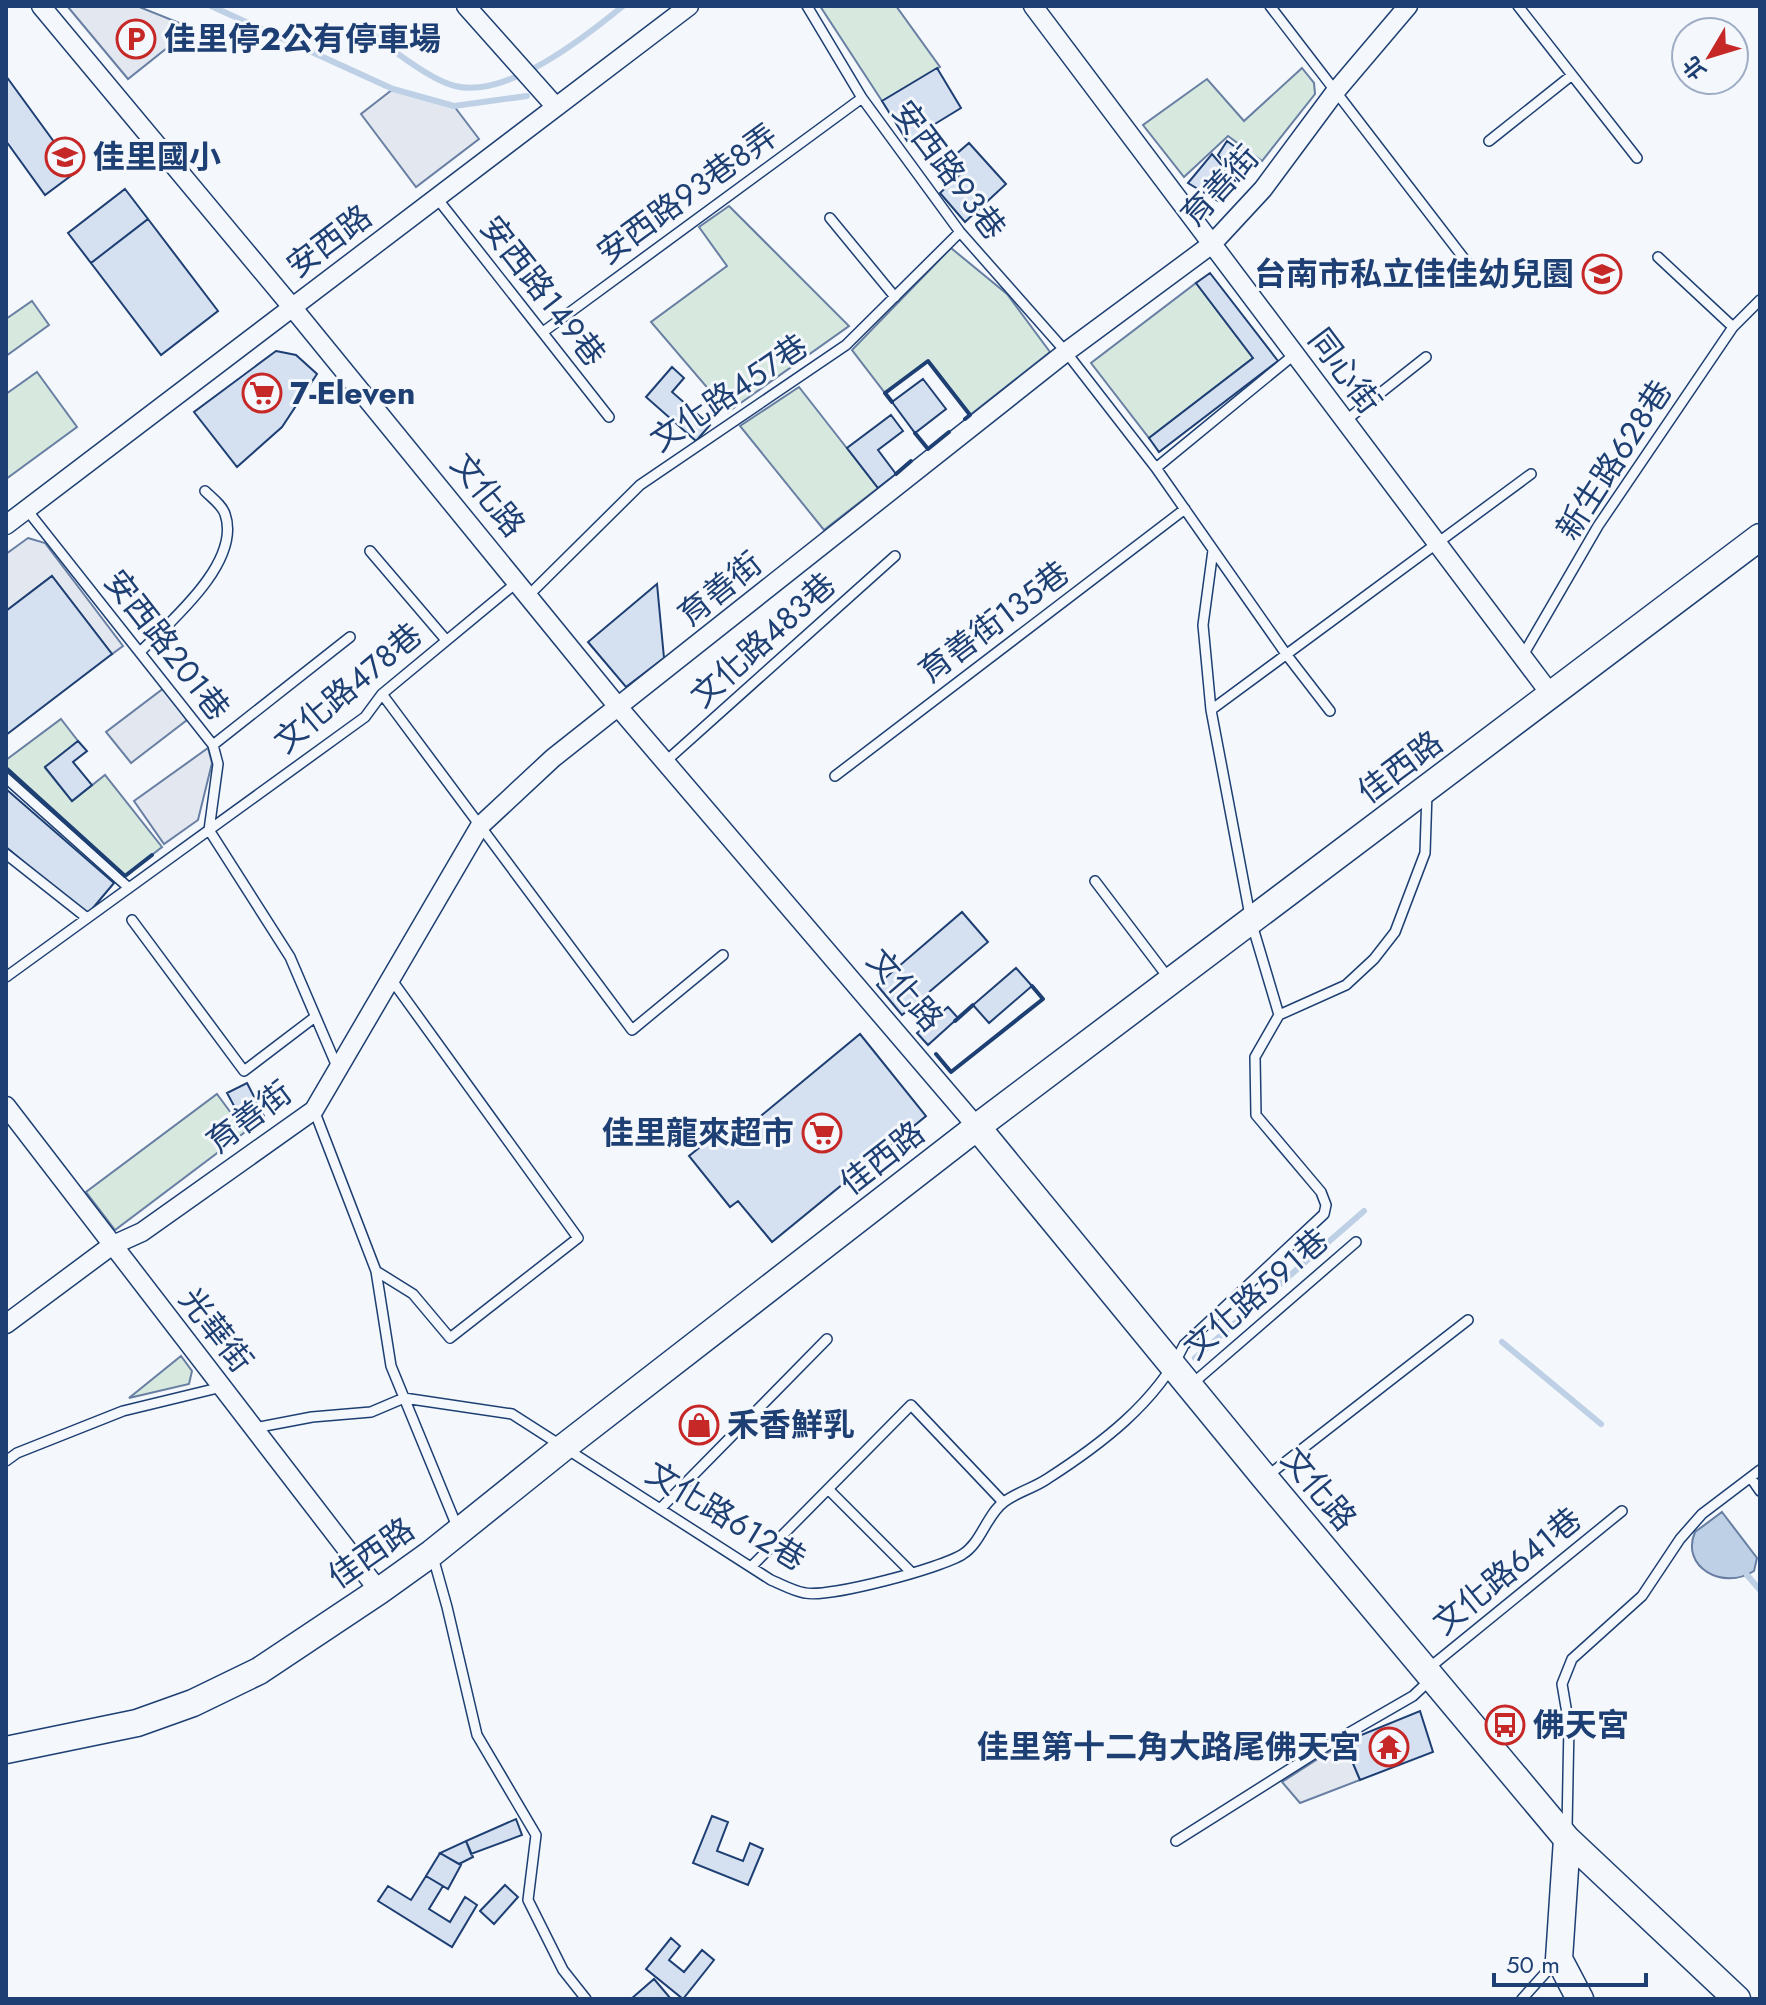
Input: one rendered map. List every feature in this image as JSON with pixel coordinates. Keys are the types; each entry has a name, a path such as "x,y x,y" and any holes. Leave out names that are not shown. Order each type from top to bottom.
{"street":[{"name":"文化路","path":"41,6 292,307 619,708 977,1127 1567,1839 1737,1999"},
{"path":"466,6 556,107"},
{"name":"安西路","path":"6,525 689,6"},
{"name":"同心街","path":"1033,6 1552,696"},
{"name":"育善街","path":"6,1324 111,1246 142,1232 314,1110 480,826 553,758 1066,352 1212,244 1263,189 1335,92 1408,6"},
{"name":"佳西路","path":"6,1750 137,1723 193,1703 259,1671 379,1591 432,1553 977,1127 1760,537"},
{"name":"光華街","path":"6,1106 379,1591"},
{"path":"1567,1839 1559,1959 1580,1999"}],"lane":[{"name":"安西路93巷","path":"807,6 862,98 960,232 1066,352"},
{"path":"1270,6 1482,282"},
{"path":"1518,6 1637,158"},
{"path":"1489,141 1572,75"},
{"name":"安西路93巷8弄","path":"543,332 862,98"},
{"name":"安西路149巷","path":"436,197 609,417"},
{"path":"830,218 895,297"},
{"name":"文化路457巷","path":"522,589 640,485 846,345 960,232"},
{"path":"1658,257 1733,327"},
{"name":"新生路628巷","path":"1522,657 1598,526 1733,327 1760,300"},
{"path":"1066,352 1156,468 1286,654 1330,711"},
{"path":"1156,468 1295,354"},
{"path":"1345,421 1426,357"},
{"path":"1211,710 1531,474"},
{"path":"140,652 205,586 218,561 227,537 227,523 224,510 205,491"},
{"name":"育善街135巷","path":"835,776 1185,509"},
{"name":"安西路201巷","path":"27,510 213,745 218,764 209,830"},
{"path":"1213,550 1203,625 1211,710 1251,921 1279,1015"},
{"path":"370,551 446,640"},
{"name":"文化路483巷","path":"665,762 895,556"},
{"name":"文化路478巷","path":"6,977 365,717 382,694 446,640 522,589"},
{"path":"213,745 350,637"},
{"path":"382,694 632,1030 723,955"},
{"path":"6,778 129,888"},
{"path":"1182,1376 1184,1345 1324,1214 1326,1205 1321,1192 1256,1115 1255,1057 1279,1015 1346,985 1374,959 1395,932 1425,853 1428,789"},
{"path":"209,830 290,957 338,1069"},
{"path":"7,857 87,918"},
{"path":"1095,881 1171,981"},
{"path":"132,920 244,1071 315,1017"},
{"path":"376,1271 413,1294 450,1338 578,1238 391,979"},
{"path":"314,1110 376,1271 391,1366 458,1531"},
{"name":"文化路591巷","path":"1182,1376 1356,1242"},
{"path":"1265,1478 1468,1320"},
{"path":"660,1509 827,1339"},
{"name":"文化路612巷","path":"404,1398 512,1414 771,1580 805,1593 836,1593 912,1573 964,1554 1003,1502 1044,1482 1089,1451 1158,1388 1182,1376"},
{"path":"6,1461 17,1453 123,1411 222,1387"},
{"path":"254,1428 312,1417 371,1412 404,1398"},
{"path":"751,1567 911,1405 1003,1502"},
{"path":"1567,1839 1569,1725 1562,1684 1572,1659 1642,1596 1680,1539 1702,1514 1760,1470"},
{"path":"1751,1478 1760,1491"},
{"path":"828,1489 912,1573"},
{"name":"文化路641巷","path":"1176,1841 1328,1745 1413,1696 1429,1675 1622,1511"},
{"path":"432,1553 477,1735 536,1835 528,1900 563,1970 586,1999"},
{"path":"1522,1999 1559,1959"}],"shaded area":[{"name":"佳里停2公有停車場","path":"70,6 137,6 192,28 128,79"},
{"path":"820,6 896,6 940,67 882,101"},
{"path":"1302,68 1314,83 1315,94 1262,161 1228,136 1184,177 1143,125 1207,79 1244,121"},
{"path":"393,89 454,106 479,139 416,187 361,114"},
{"path":"729,206 849,326 728,412 651,322 727,266 699,227"},
{"path":"951,248 1007,294 1050,352 970,415 928,361 885,393 852,350"},
{"path":"1196,283 1253,358 1149,438 1091,363"},
{"path":"32,301 49,325 6,356 6,319"},
{"path":"37,372 77,427 6,479 6,394"},
{"path":"799,387 878,488 824,530 740,426"},
{"path":"28,538 45,543 123,646 112,654 52,576 6,611 6,554"},
{"path":"164,688 187,720 131,763 106,732"},
{"path":"61,719 78,741 45,768 72,801 105,775 162,847 125,876 6,768 6,760"},
{"path":"208,748 212,763 198,820 164,844 134,801"},
{"path":"217,1094 245,1132 115,1230 86,1192"},
{"path":"181,1356 192,1371 189,1384 129,1398"},
{"path":"1344,1742 1360,1780 1300,1803 1282,1782"}],"water":[{"path":"1722,1512 1757,1558 1754,1571 1742,1577 1718,1577 1699,1565 1694,1556 1692,1545 1695,1532"}],"building":[{"path":"937,68 961,108 907,141 882,101"},
{"path":"6,76 76,172 45,195 6,141"},
{"path":"1227,141 1256,162 1239,181 1218,155"},
{"path":"969,143 1006,184 965,222 940,193 965,170 954,156"},
{"path":"1212,154 1235,181 1218,201 1188,183"},
{"path":"125,189 148,219 91,263 68,233"},
{"path":"148,219 218,311 161,355 91,263"},
{"path":"1210,273 1278,361 1159,452 1149,438 1253,358 1196,283"},
{"name":"7-Eleven","path":"276,351 296,355 317,374 282,427 237,467 194,412"},
{"path":"672,367 684,378 672,392 710,425 696,441 646,397"},
{"path":"923,379 946,409 915,433 892,402"},
{"path":"891,415 903,431 878,450 896,474 878,488 847,448"},
{"path":"52,576 112,654 6,735 6,611"},
{"path":"657,584 664,658 626,687 588,642"},
{"path":"78,741 87,751 73,762 92,785 72,801 45,767"},
{"path":"6,789 114,883 87,915 6,847"},
{"path":"962,912 988,942 902,1015 877,985"},
{"path":"1016,968 1032,986 989,1023 973,1005"},
{"path":"948,1007 958,1018 928,1045 917,1033"},
{"name":"佳里龍來超市","path":"860,1034 926,1116 772,1242 738,1201 730,1207 689,1156 724,1128 733,1139"},
{"path":"247,1083 264,1116 245,1126 227,1093"},
{"name":"佳里第十二角大路尾佛天宮","path":"1420,1711 1433,1752 1360,1780 1344,1742"},
{"path":"712,1816 728,1822 717,1851 743,1861 750,1843 763,1849 748,1885 693,1863"},
{"path":"516,1819 522,1835 471,1854 466,1841"},
{"path":"466,1841 473,1857 459,1864 440,1853"},
{"path":"440,1853 461,1865 448,1889 426,1876"},
{"path":"426,1876 443,1886 429,1909 450,1922 465,1897 477,1905 452,1947 378,1901 388,1886 411,1900"},
{"path":"505,1885 518,1897 494,1924 480,1911"},
{"path":"671,1938 680,1946 669,1960 684,1972 702,1950 714,1960 683,1999 646,1969"},
{"path":"654,1979 671,1999 631,1999"}],"waterway":[{"path":"211,6 393,89 454,106 527,96"},
{"path":"372,34 434,78 455,86 476,88 521,75 567,48 623,6"},
{"path":"1195,1358 1364,1211"},
{"path":"1502,1342 1601,1424"},
{"path":"1747,1575 1760,1590"}],"wall":[{"path":"892,402 885,393 928,361 970,415 965,419"},
{"path":"915,433 928,449 949,432"},
{"path":"896,474 911,461"},
{"path":"6,768 125,876 152,855"},
{"path":"936,1054 951,1072 1043,999 1032,986"},
{"path":"955,1021 973,1005"}],"place":[{"name":"佳里停2公有停車場","path":"136,39"},
{"name":"佳里國小","path":"65,157"},
{"name":"台南市私立佳佳幼兒園","path":"1602,274"},
{"name":"7-Eleven","path":"262,393"},
{"name":"佳里龍來超市","path":"822,1133"},
{"name":"禾香鮮乳","path":"699,1425"},
{"name":"佛天宮","path":"1505,1725"},
{"name":"佳里第十二角大路尾佛天宮","path":"1389,1747"}]}
